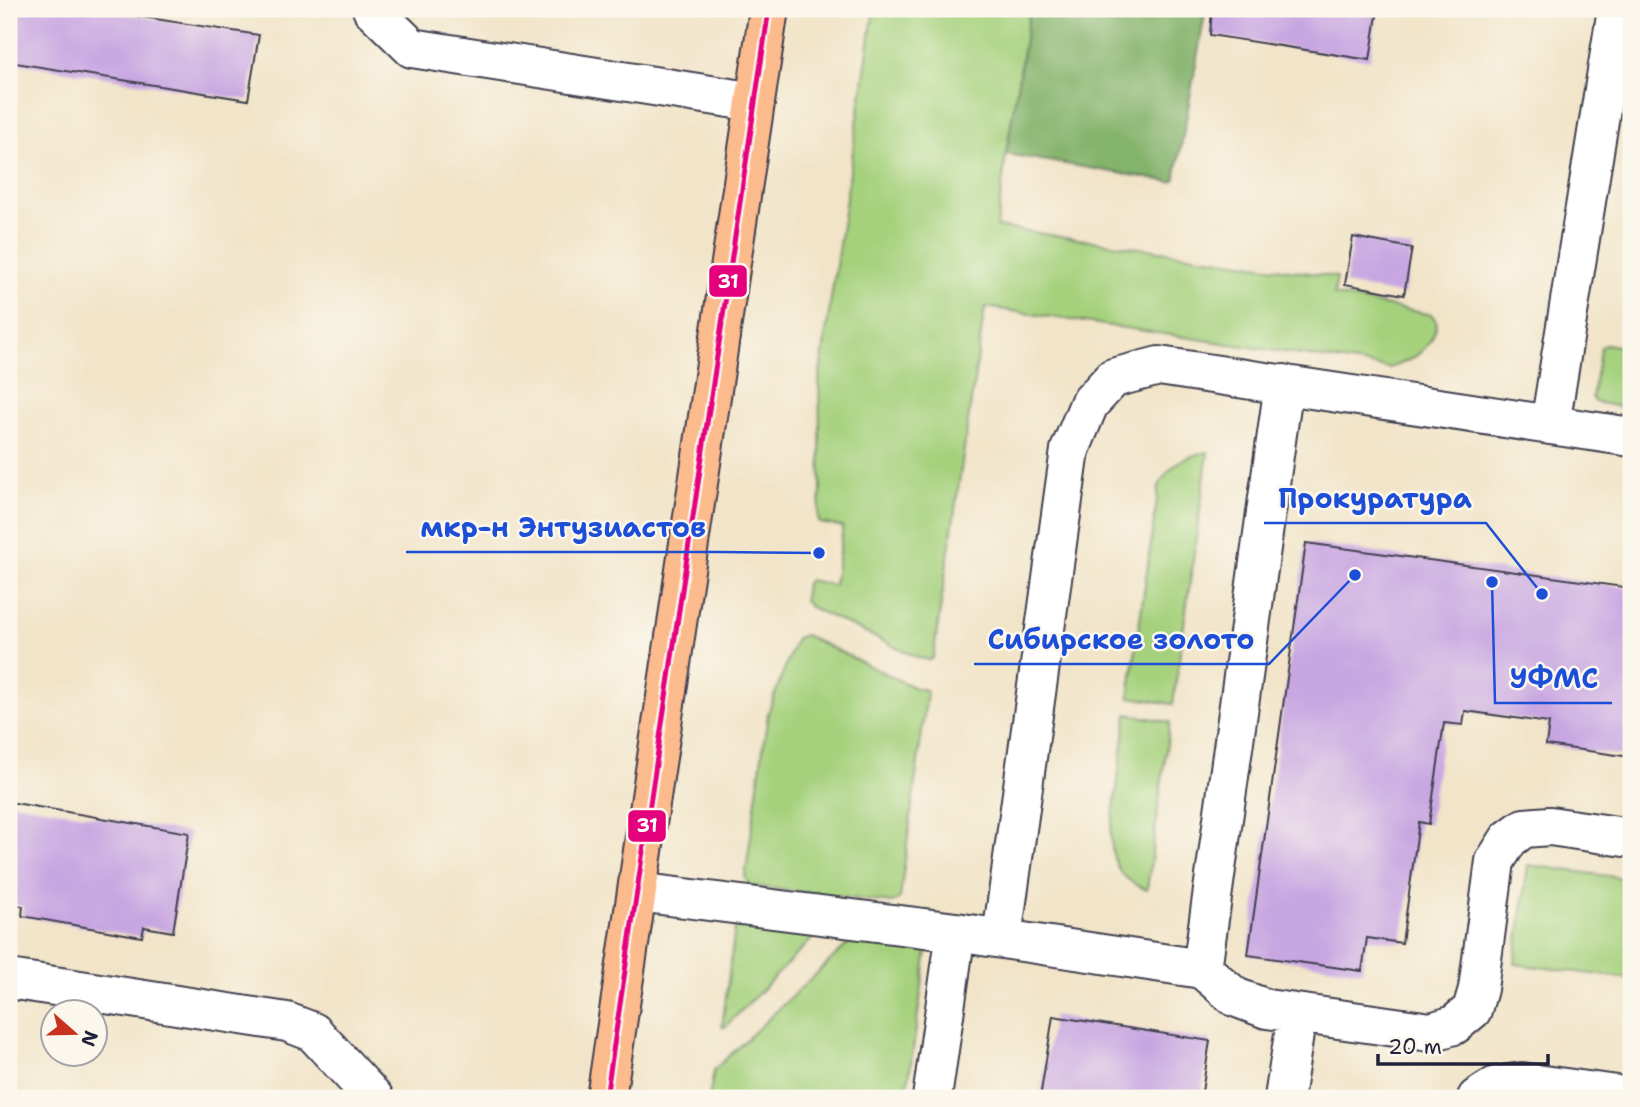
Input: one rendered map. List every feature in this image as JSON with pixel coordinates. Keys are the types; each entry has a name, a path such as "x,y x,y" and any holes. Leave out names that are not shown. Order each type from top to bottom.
{"main road":[{"path":"606,1098 769,9"}],"lane":[{"path":"372,9 412,48 755,102"},
{"path":"1550,425 1617,9"},
{"path":"1002,937 1070,450 1089,404 1113,378 1159,366 1631,437"},
{"path":"1202,969 1284,384"},
{"path":"636,892 1002,937 1202,969 1235,997 1266,1009 1431,1032 1454,1025 1472,1010 1478,989 1495,861 1509,839 1524,828 1550,825 1631,838"},
{"path":"932,1098 956,932"},
{"path":"9,979 287,1022 313,1032 374,1098"},
{"path":"1284,1098 1297,1015"},
{"path":"1477,1098 1496,1086 1522,1083 1631,1097"}],"green space":[{"path":"874,9 1030,9 997,227 1337,277 1334,295 1432,315 1437,323 1431,340 1420,353 1389,368 985,307 933,658 929,660 919,658 810,607 804,600 806,583 809,580 834,585 843,527 820,523 818,519 821,490 819,380"},
{"path":"1030,9 1206,9 1175,180 1171,182 1006,154"},
{"path":"1607,344 1631,349 1631,409 1595,402 1592,397 1601,347"},
{"path":"1208,452 1173,704 1129,697 1159,486 1179,462"},
{"path":"805,635 927,693 900,898 892,903 750,886 745,878 768,713 796,638"},
{"path":"1127,714 1170,722 1147,890 1122,874 1112,852 1111,831"},
{"path":"1528,865 1631,879 1631,979 1515,964"},
{"path":"742,924 813,933 815,936 722,1027 735,927"},
{"path":"858,938 924,947 927,951 906,1098 709,1098 714,1070 852,940"}],"building":[{"path":"9,9 91,9 259,35 248,100 9,62"},
{"path":"1212,9 1378,9 1370,60 1210,35"},
{"path":"1353,237 1412,248 1404,295 1345,284"},
{"path":"1306,543 1631,588 1631,757 1546,745 1549,723 1465,711 1463,725 1444,723 1429,824 1419,822 1402,943 1367,938 1362,971 1248,955"},
{"path":"9,802 189,833 173,932 144,927 142,937 22,916 23,906 9,904"},
{"path":"1053,1016 1210,1041 1201,1098 1040,1098"}],"transit line":[{"name":"31","path":"606,1098 769,9"}],"place":[{"name":"мкр-н Энтузиастов","path":"819,553"},
{"name":"Сибирское золото","path":"1355,575"},
{"name":"УФМС","path":"1492,582"},
{"name":"Прокуратура","path":"1542,594"}]}
